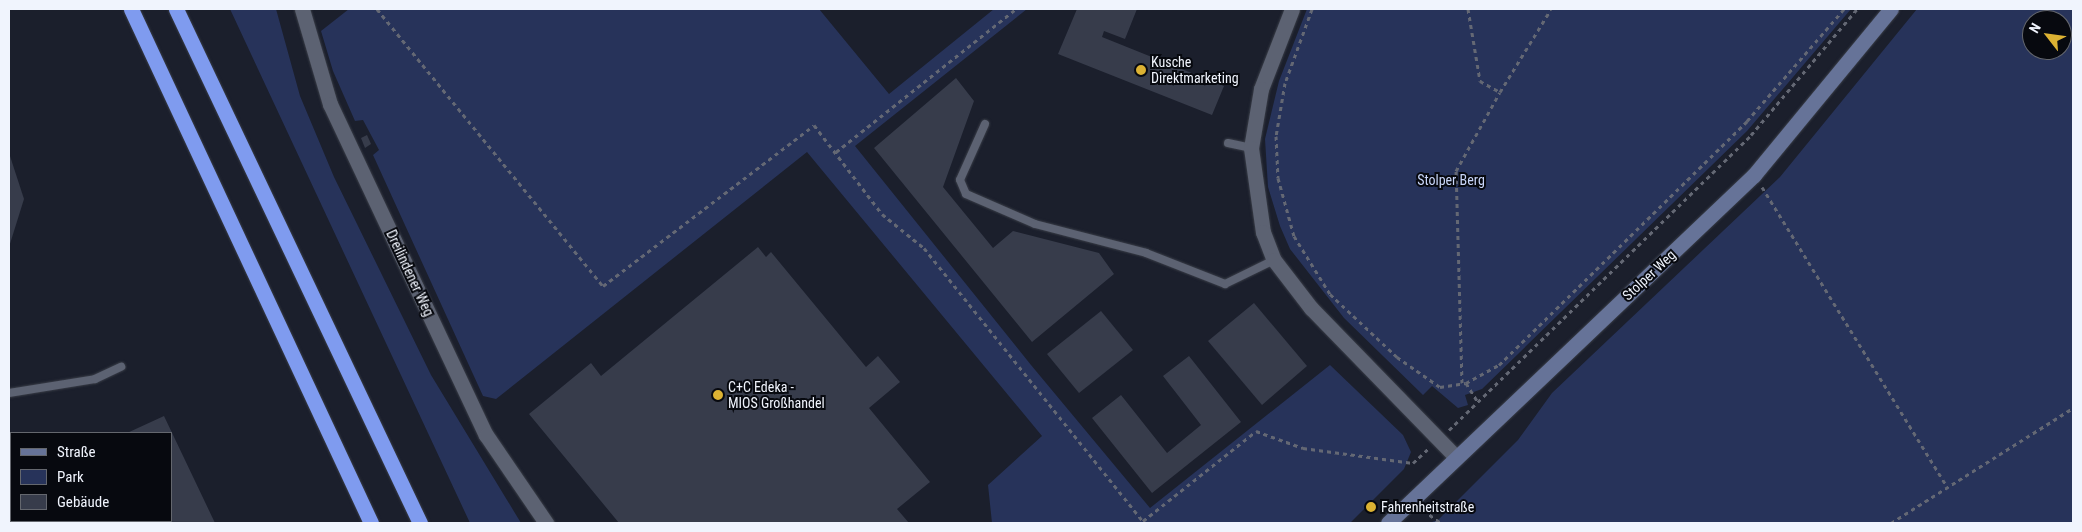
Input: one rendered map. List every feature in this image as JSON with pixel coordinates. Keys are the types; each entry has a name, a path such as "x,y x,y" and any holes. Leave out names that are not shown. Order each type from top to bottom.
{"highway":[{"path":"131,9 371,523"},
{"path":"176,9 420,523"}],"street":[{"name":"Dreilindener Weg","path":"302,9 330,104 486,435 546,523"},
{"path":"1292,9 1262,89 1251,148 1256,204 1274,260 1360,362 1456,457"},
{"name":"Stolper Weg","path":"1388,523 1754,175 1892,9"}],"lane":[{"path":"984,124 960,180 966,194 1035,224 1146,252 1226,284 1274,260"},
{"path":"1228,143 1251,148"},
{"path":"9,393 95,379 121,367"}],"path":[{"path":"377,9 603,286 814,125 882,214 924,248 1143,520 1256,431 1303,448 1413,463 1751,135 1857,9"},
{"path":"836,152 1016,9"},
{"path":"1312,9 1285,83 1276,136 1278,178 1291,228 1330,294 1397,357 1440,387 1466,383 1499,364 1747,122 1844,9"},
{"path":"1468,9 1480,81 1486,88 1500,92"},
{"path":"1462,384 1456,171 1500,92 1551,9"},
{"path":"1754,175 1947,487"},
{"path":"1466,383 1478,402"},
{"path":"1891,523 2073,408"}],"green space":[{"path":"230,9 276,9 300,96 334,177 431,375 521,523 470,523"},
{"path":"349,9 819,9 889,94 994,9 1027,9 855,146 1031,365 1150,508 1330,365 1403,435 1411,452 1404,469 1350,523 992,523 988,485 1042,436 807,152 496,399 483,396 373,155 379,150 363,120 355,121 333,71 321,31"},
{"name":"Stolper Berg","path":"1307,9 1851,9 1747,131 1482,389 1465,395 1468,405 1458,408 1432,386 1423,395 1344,318 1290,249 1280,226 1268,187 1265,139 1279,81"},
{"path":"1917,9 2073,9 2073,523 1429,523 1438,520 1518,440 1552,393 1780,177"}],"building":[{"name":"Kusche Direktmarketing","path":"1077,9 1137,9 1125,39 1104,31 1102,37 1224,86 1212,115 1058,54"},
{"path":"956,78 974,101 943,187 993,248 1013,231 1099,253 1114,274 1032,342 874,148"},
{"path":"367,135 371,144 365,148 361,138"},
{"path":"9,153 24,199 9,247"},
{"name":"C+C Edeka - MIOS Großhandel","path":"758,247 766,257 771,252 866,367 878,356 900,382 869,408 930,482 897,509 909,523 619,523 529,414 591,363 601,376"},
{"path":"1254,303 1307,366 1262,405 1208,341"},
{"path":"1101,311 1133,350 1079,393 1047,354"},
{"path":"1189,356 1241,422 1152,493 1092,418 1121,395 1167,453 1201,425 1163,376"},
{"path":"164,416 172,432 129,432"},
{"path":"172,433 215,523 36,523 172,522"},
{"path":"10,484 10,522 12,522 9,523"}],"place":[{"name":"Kusche Direktmarketing","path":"1141,70"},
{"name":"C+C Edeka - MIOS Großhandel","path":"718,395"},
{"name":"Fahrenheitstraße","path":"1371,507"}]}
